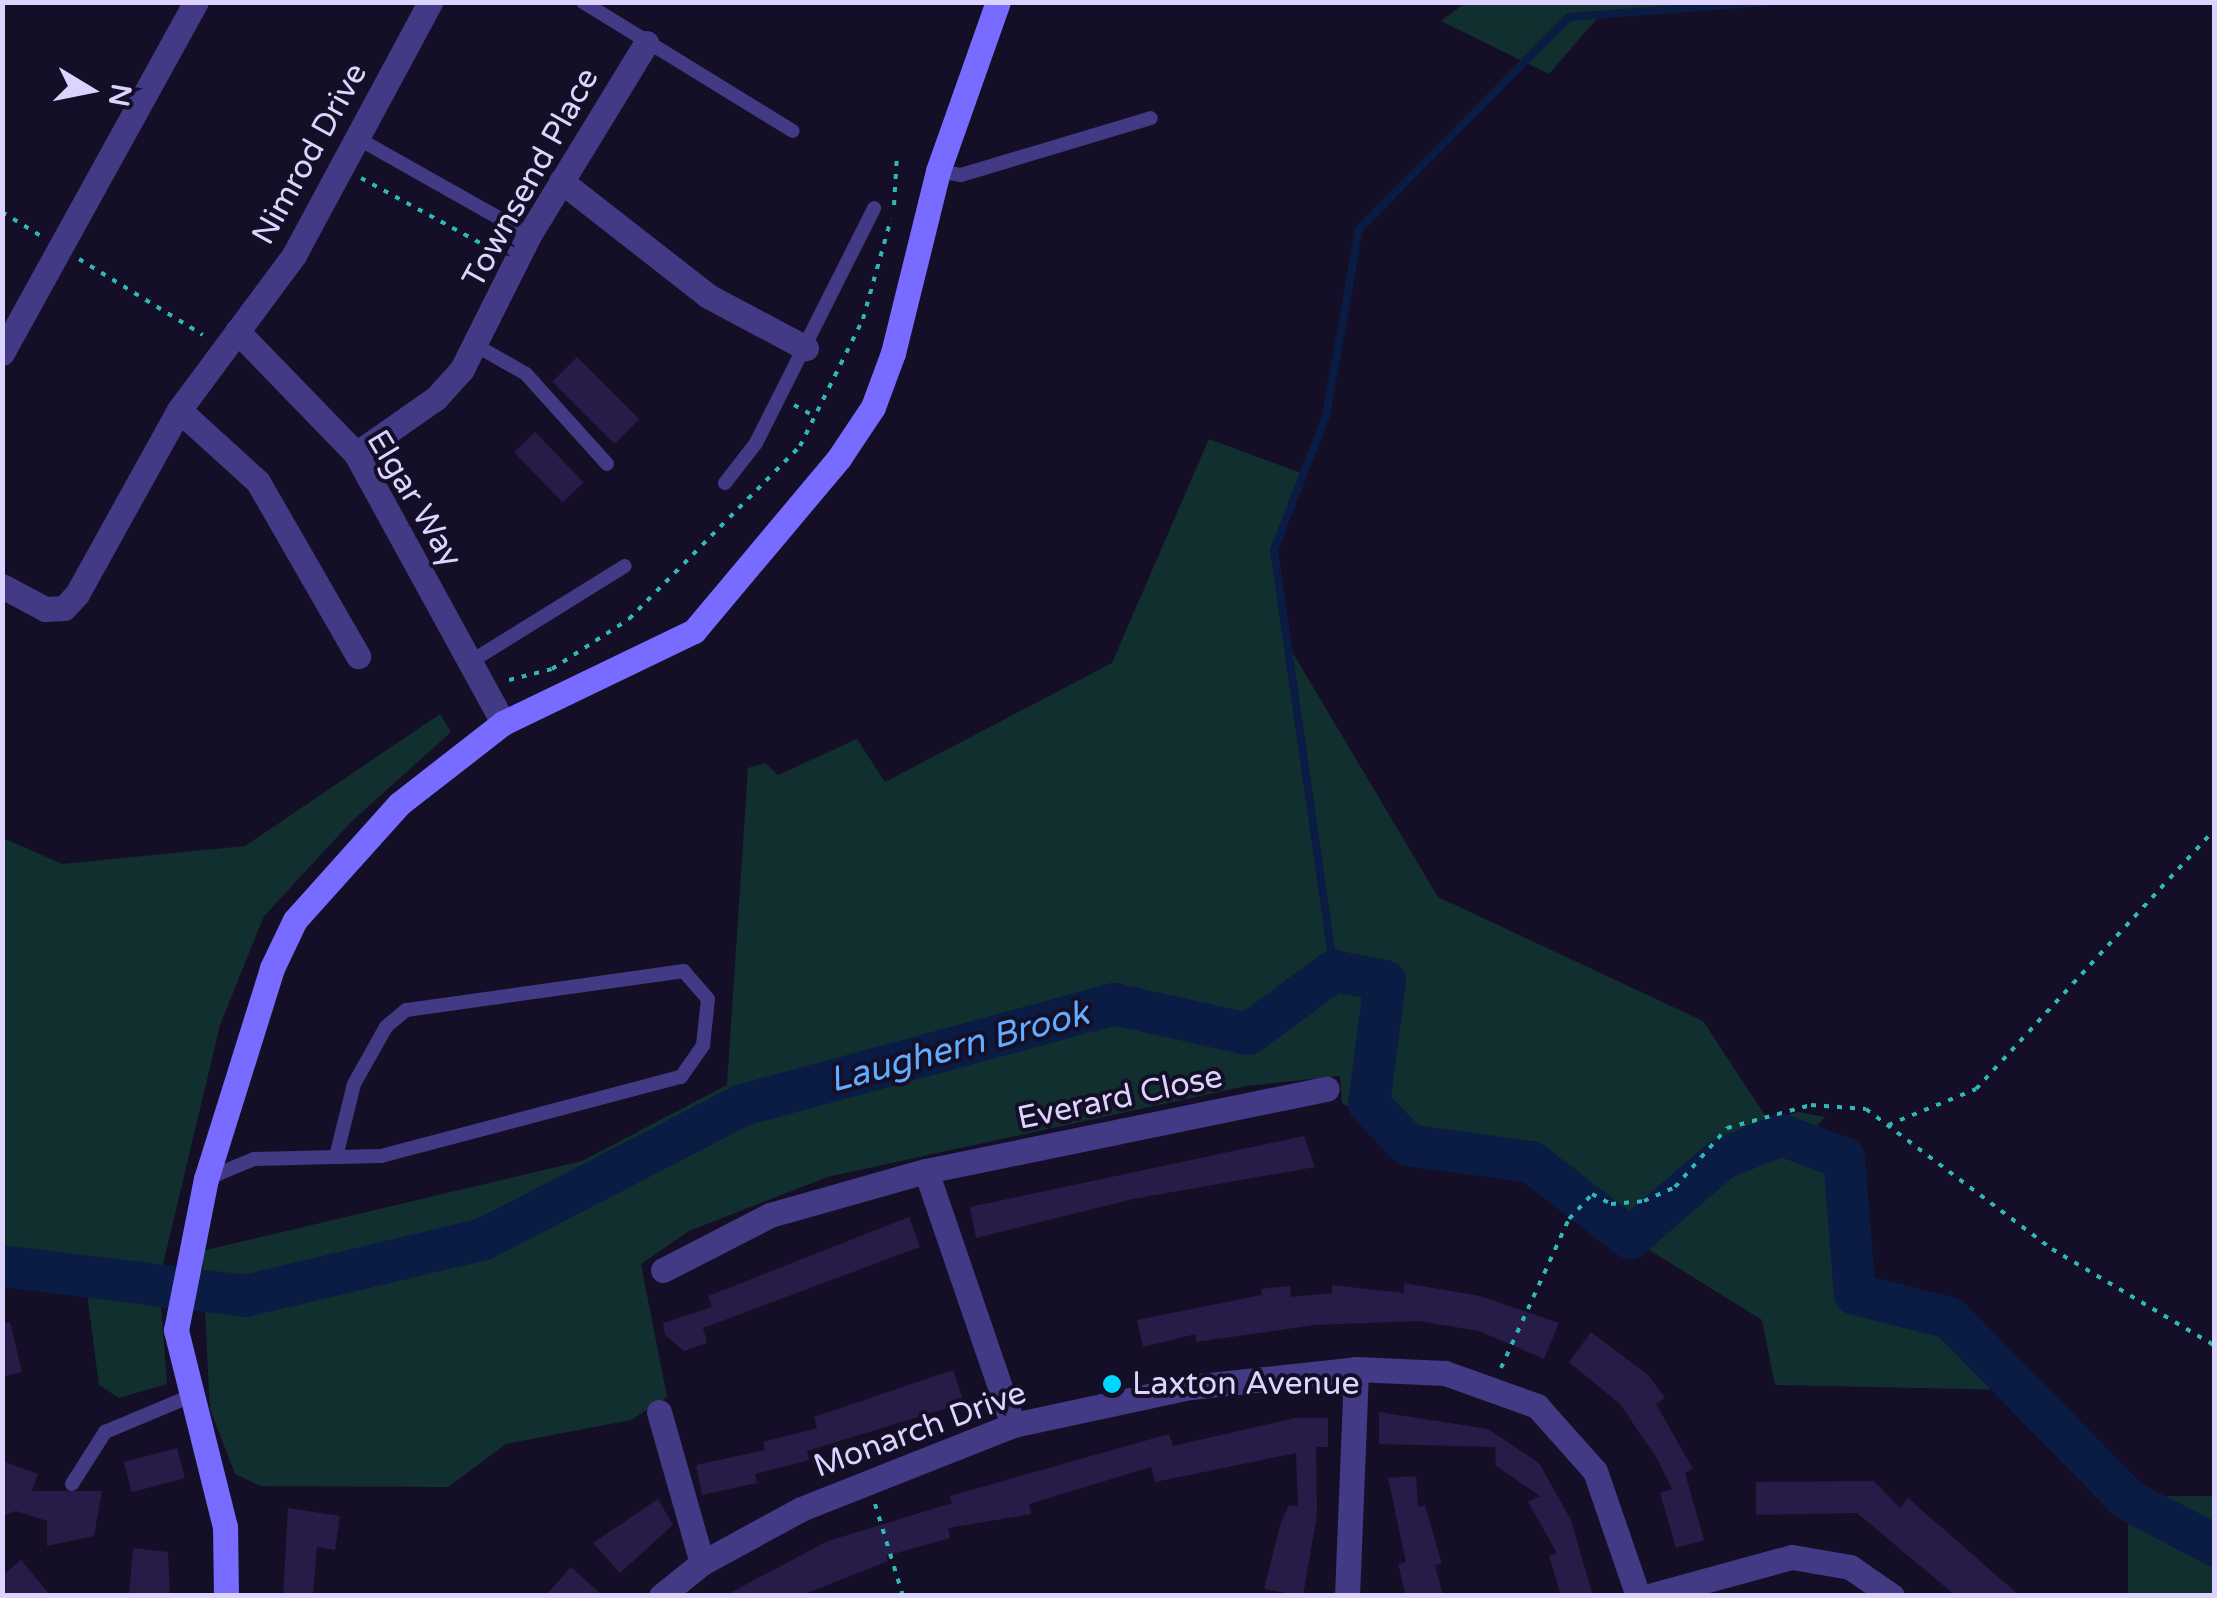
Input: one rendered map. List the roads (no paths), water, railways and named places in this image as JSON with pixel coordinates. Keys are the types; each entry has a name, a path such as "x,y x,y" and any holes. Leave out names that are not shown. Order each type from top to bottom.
{"main road":[{"path":"226,1596 225,1526 176,1330 206,1179 250,1021 295,920 399,804 502,723 658,654 729,598 873,407 938,171 998,2"}],"street":[{"path":"2,353 196,2"},
{"name":"Nimrod Drive","path":"2,586 45,610 64,608 179,410 294,256 430,2"},
{"name":"Townsend Place","path":"356,454 436,398 477,346 528,235 646,43"},
{"path":"562,181 708,296 806,348"},
{"name":"Elgar Way","path":"230,339 356,454 502,723"},
{"path":"179,410 258,482 358,656"},
{"name":"Everard Close","path":"664,1270 770,1215 926,1171 1327,1090"},
{"path":"926,1171 1013,1425"},
{"path":"1347,1596 1356,1370"},
{"name":"Monarch Drive","path":"661,1596 702,1563 868,1480 1013,1425 1191,1387 1356,1370 1446,1373 1493,1386 1537,1406 1576,1442 1610,1501 1638,1596"},
{"path":"660,1412 702,1563"},
{"path":"1649,1596 1792,1557 1850,1567 1892,1596"}],"lane":[{"path":"582,2 793,131"},
{"path":"938,171 961,175 1151,118"},
{"path":"357,138 528,235"},
{"path":"725,483 780,398 874,208"},
{"path":"477,346 526,374 607,464"},
{"path":"470,662 625,566"},
{"path":"206,1179 254,1160 381,1156 682,1077 704,1045 708,999 684,971 406,1010 386,1027 354,1084 336,1157"},
{"path":"72,1484 106,1432 192,1395"}],"waterway":[{"path":"1334,971 1274,550 1326,416 1359,229 1569,17 1768,2"},
{"name":"Laughern Brook","path":"2,1266 245,1296 484,1239 743,1105 1114,1004 1248,1034 1334,971 1385,981 1369,1104 1408,1145 1531,1162 1630,1238 1722,1159 1781,1135 1844,1158 1855,1294 1950,1318 2128,1500 2214,1545"}],"place":[{"name":"Laxton Avenue","path":"1112,1384"}]}
